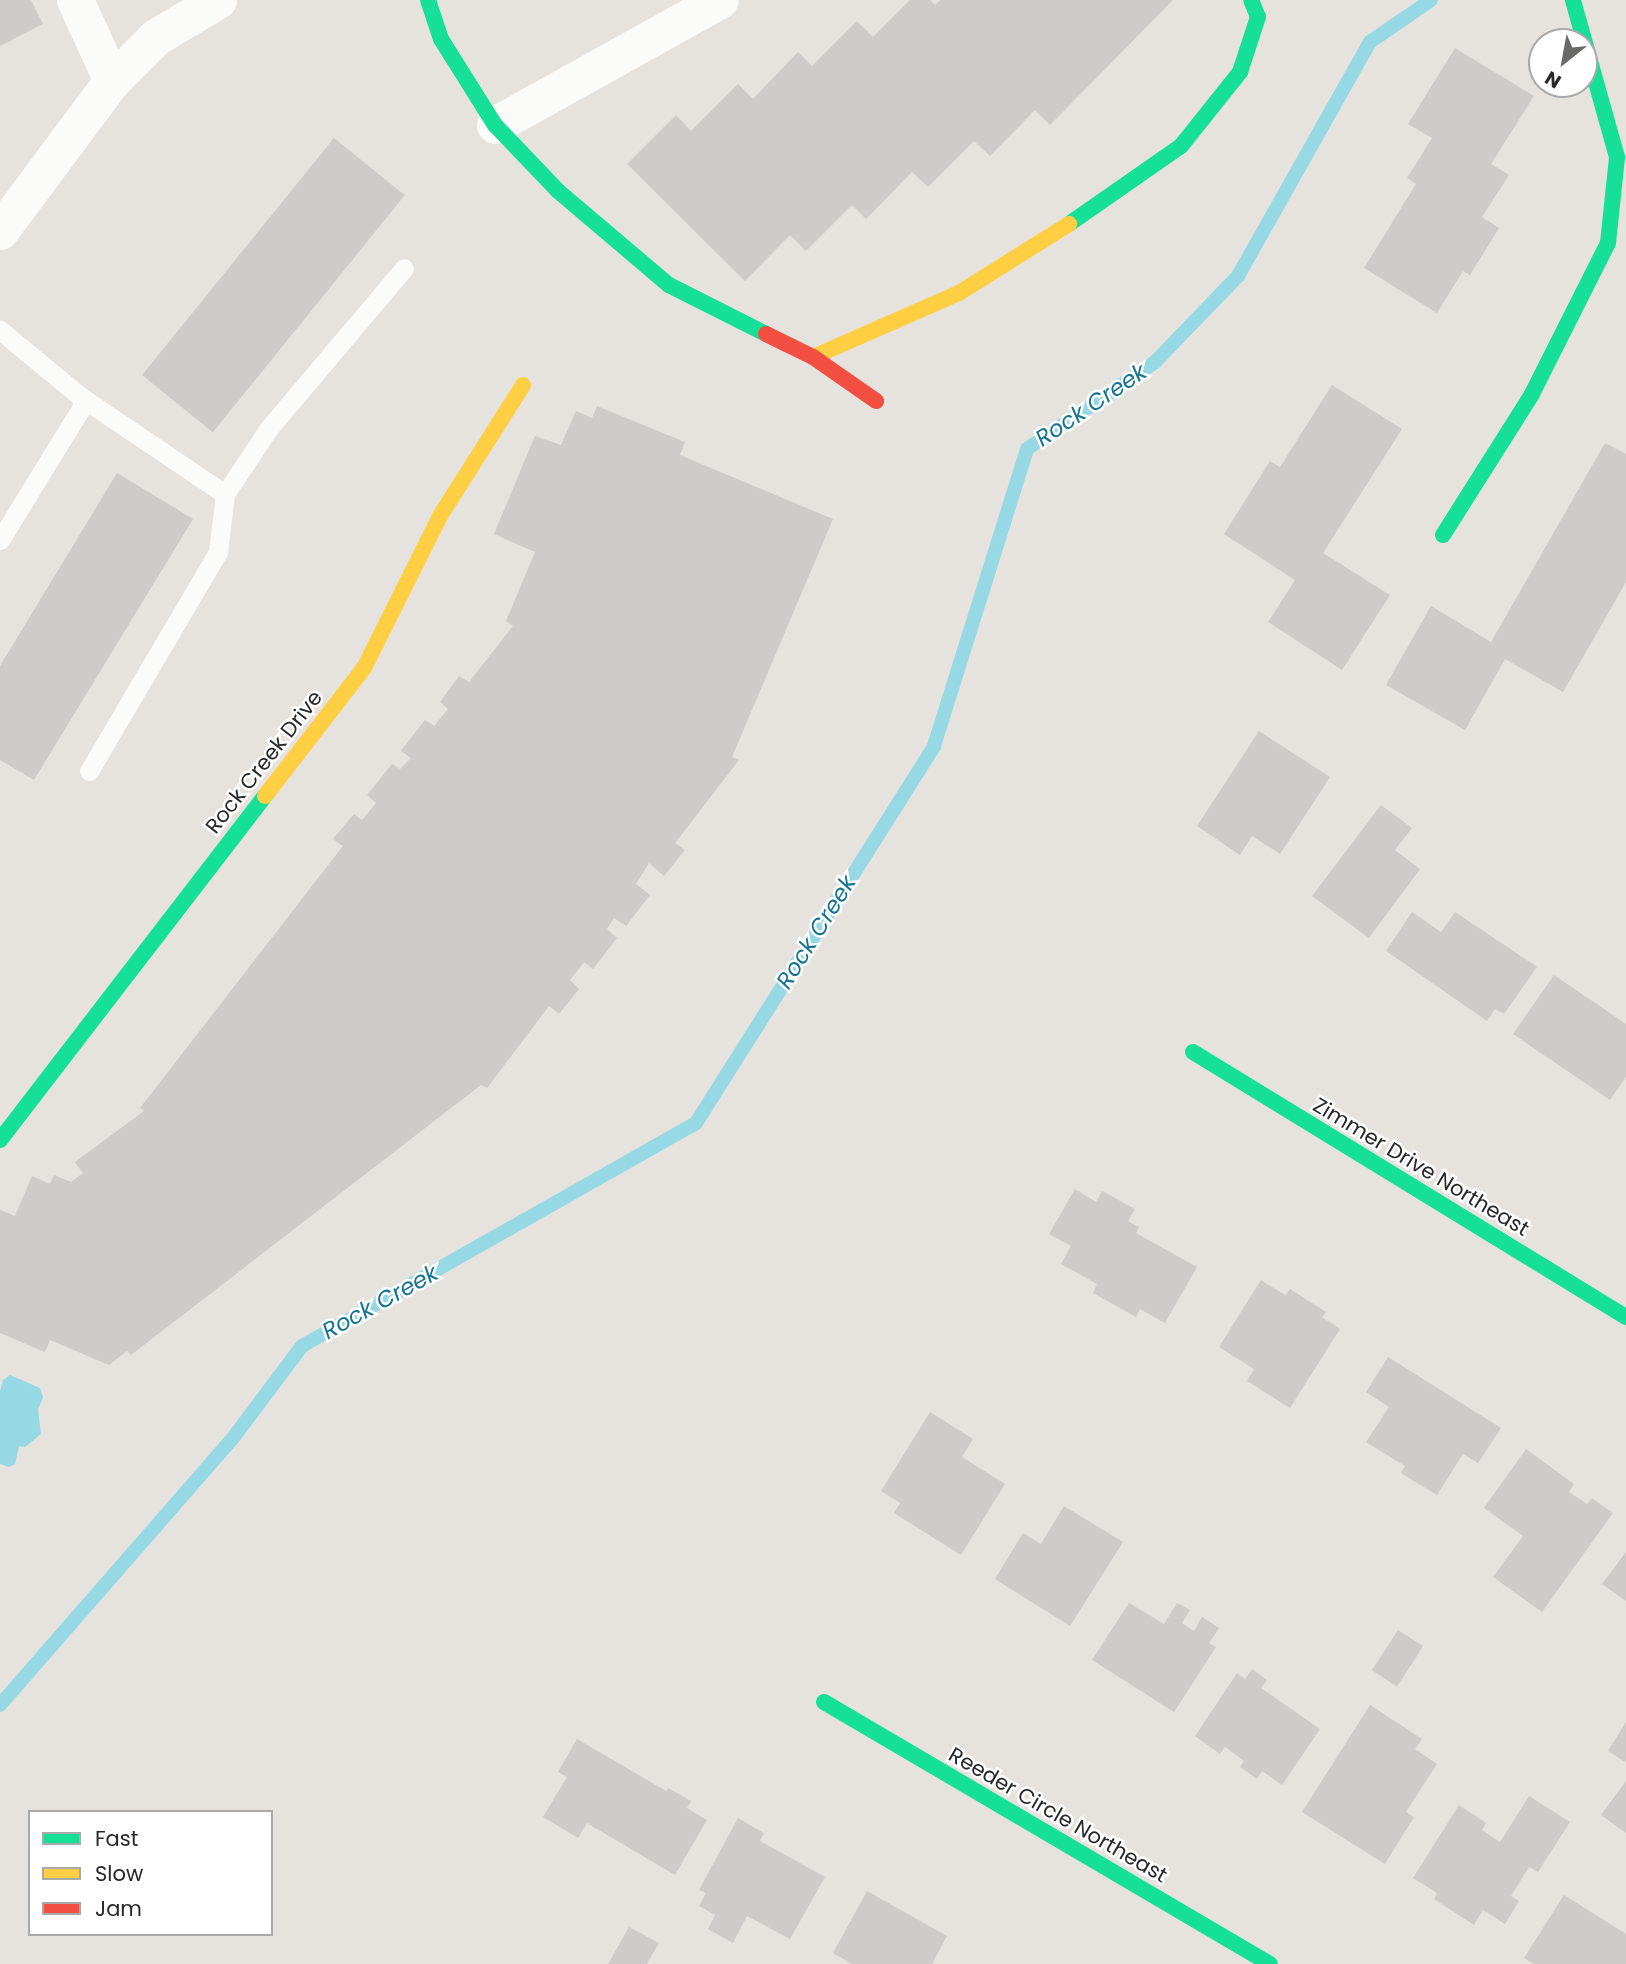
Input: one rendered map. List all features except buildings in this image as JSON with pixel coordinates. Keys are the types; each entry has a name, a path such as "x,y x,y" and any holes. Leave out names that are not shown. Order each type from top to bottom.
{"street":[{"path":"75,0 112,81"},
{"path":"0,231 112,81 156,37 218,0"},
{"path":"428,0 441,39 495,125 558,191 669,285 813,357 876,401"},
{"path":"495,125 720,0"},
{"path":"813,357 959,293 1054,234 1181,146 1240,72 1258,17 1251,0"},
{"path":"1443,535 1531,396 1617,242 1617,157 1573,0"},
{"name":"Rock Creek Drive","path":"0,1140 364,668 440,516 523,385"},
{"name":"Zimmer Drive Northeast","path":"1193,1052 1626,1317"},
{"name":"Reeder Circle Northeast","path":"824,1702 1270,1964"}],"lane":[{"path":"89,771 218,552 225,494 269,428 404,268"},
{"path":"0,330 86,400 225,494"},
{"path":"0,540 86,400"}],"water":[{"path":"10,1375 40,1388 43,1397 38,1410 41,1434 25,1447 19,1446 15,1464 9,1467 0,1464 0,1391 3,1380"}],"waterway":[{"name":"Rock Creek","path":"0,1705 233,1438 302,1346 696,1123 934,746 1027,449 1155,362 1238,276 1370,42 1431,0"}],"traffic: fast":[{"path":"428,0 441,39 495,125 558,191 669,285 766,334"},
{"path":"1069,224 1181,146 1240,72 1258,17 1251,0"},
{"path":"1443,535 1531,396 1608,243 1617,157 1573,0"},
{"path":"0,1140 265,796"},
{"path":"1193,1052 1626,1317"},
{"path":"824,1702 1270,1964"}],"traffic: slow":[{"path":"813,357 959,293 1069,224"},
{"path":"265,796 364,668 440,516 523,385"}],"traffic: jam":[{"path":"766,334 813,357 876,401"}]}
